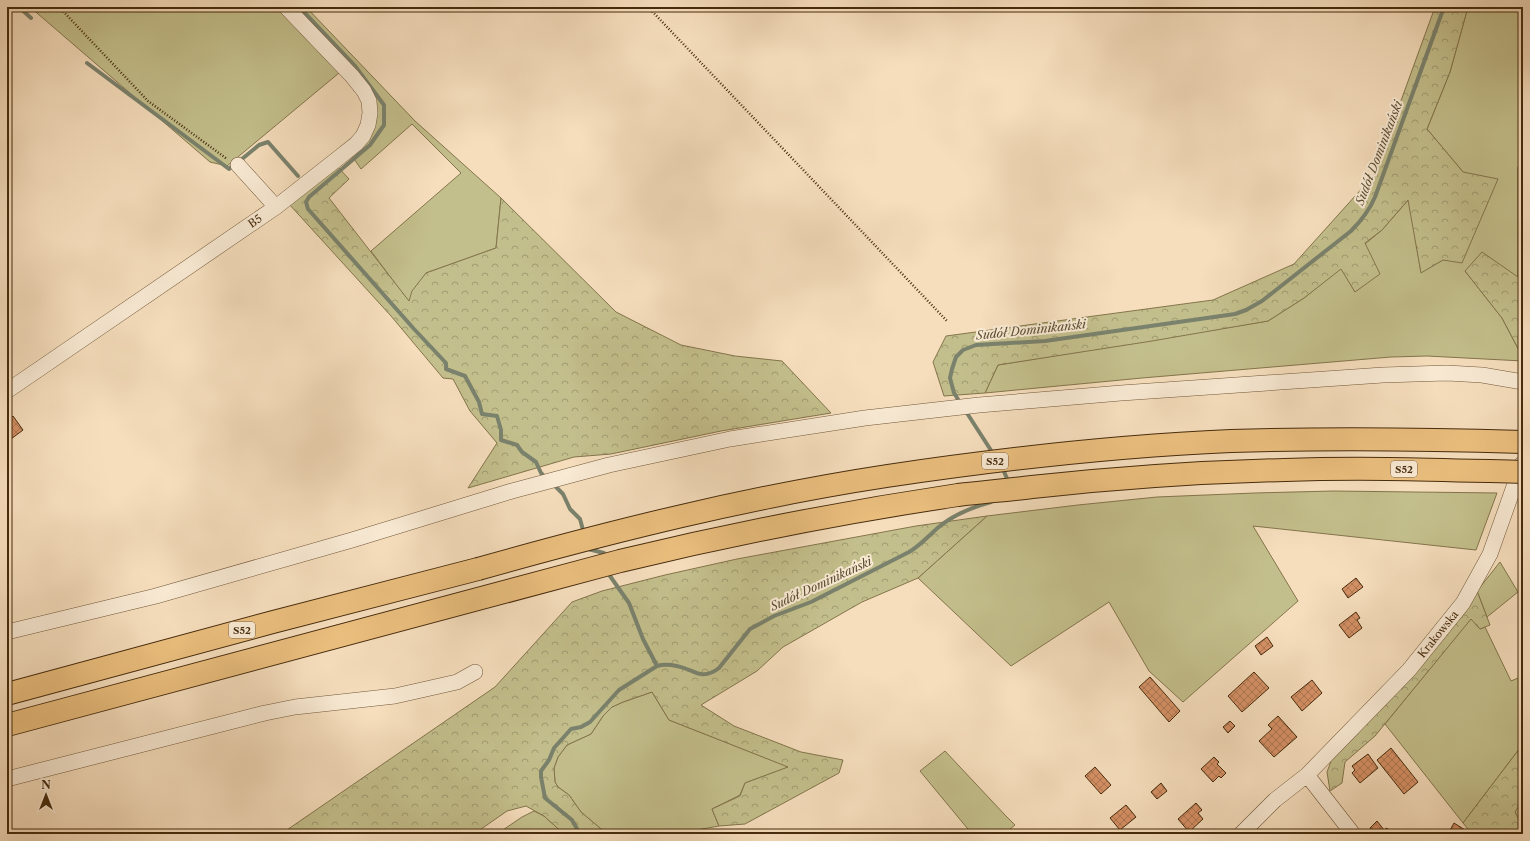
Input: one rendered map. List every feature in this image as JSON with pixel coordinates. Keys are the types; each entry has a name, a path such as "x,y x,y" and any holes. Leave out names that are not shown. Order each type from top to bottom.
{"highway":[{"name":"S52","path":"7,694 265,624 600,536 729,505 885,476 1053,454 1228,441 1394,439 1523,442"},
{"name":"S52","path":"7,725 620,561 702,541 785,524 960,495 1147,476 1334,468 1523,472"}],"street":[{"name":"B5","path":"7,391 276,207 356,144 366,130 370,113 368,101 360,85 286,7"},
{"path":"238,165 276,207"},
{"path":"7,632 156,596 609,465 730,439 865,418 979,405 1383,375 1462,373 1523,382"},
{"name":"Krakowska","path":"1244,831 1275,800 1307,775 1409,670 1462,603 1482,572 1490,554 1523,462"},
{"path":"7,779 265,713 328,702 395,696 457,682 475,672"},
{"path":"1307,775 1353,834"}],"path":[{"path":"59,7 155,108 238,165"},
{"path":"648,7 947,321"}],"green space":[{"path":"30,7 276,7 339,73 227,166 210,162"},
{"path":"292,7 306,7 415,121 501,198 496,248 426,273 409,302 371,251 461,173 412,124 361,169 352,156 376,102"},
{"path":"1435,7 1468,7 1450,72 1427,129 1463,172 1498,179 1462,263 1443,260 1421,273 1408,200 1382,230 1365,243 1380,274 1355,292 1341,269 1304,298 1268,321 998,365 985,393 944,396 933,362 946,336 1213,300 1294,264 1374,175"},
{"path":"1468,7 1523,7 1523,166 1518,167 1518,277 1465,271 1502,318 1523,358 1523,361 1427,356 1391,357 985,393 998,365 1268,321 1304,298 1341,268 1355,292 1365,244 1382,230 1409,199 1421,272 1443,260 1463,172 1427,129 1450,72"},
{"path":"337,166 349,179 329,198 409,301 412,291 426,273 496,248 501,198 616,312 681,345 735,356 782,361 831,413 721,431 611,454 574,457 468,488 497,443 470,411 453,379 443,378 391,316 289,204"},
{"path":"1523,166 1523,358 1502,318 1465,271 1482,252 1518,277 1518,167"},
{"path":"1333,491 1497,493 1476,550 1253,526 1298,601 1183,702 1149,671 1109,602 1011,666 918,578 987,516 1157,497"},
{"path":"987,516 918,578 862,602 783,647 757,671 701,705 734,726 801,752 843,760 839,773 745,824 719,826 712,809 740,796 745,783 788,767 669,720 652,692 612,707 603,716 591,734 567,745 558,757 554,768 555,782 558,787 569,795 581,812 607,834 564,834 544,816 526,806 507,811 474,834 281,834 495,687 572,602 602,591 737,559 916,526"},
{"path":"1500,562 1518,592 1487,617 1477,591"},
{"path":"1477,591 1490,625 1480,629 1471,619 1375,736 1345,762 1342,783 1330,791 1327,772 1333,756"},
{"path":"1471,618 1480,629 1485,627 1511,681 1523,676 1523,744 1463,823 1385,724"},
{"path":"652,692 669,720 789,767 745,783 740,795 712,809 719,826 691,831 688,834 607,834 581,812 569,795 558,787 555,782 554,768 558,757 567,745 591,734 603,716 612,707"},
{"path":"1523,744 1523,768 1518,775 1524,789 1522,798 1515,812 1523,828 1523,834 1472,834 1463,823"},
{"path":"945,751 1015,825 1004,834 972,834 920,771"},
{"path":"1523,800 1523,828 1515,812"},
{"path":"534,811 544,816 564,834 497,834 522,817"}],"building":[{"path":"13,416 23,430 7,442 7,421"},
{"path":"1356,578 1363,587 1348,598 1342,589"},
{"path":"1356,612 1360,618 1357,620 1362,628 1349,638 1339,625"},
{"path":"1267,637 1273,646 1261,655 1255,646"},
{"path":"1254,672 1269,688 1242,712 1228,696"},
{"path":"1150,677 1180,711 1169,722 1139,687"},
{"path":"1312,680 1322,693 1302,711 1291,697"},
{"path":"1278,716 1297,737 1274,757 1259,741 1272,729 1268,725"},
{"path":"1230,721 1235,726 1228,733 1223,727"},
{"path":"1391,748 1418,782 1404,794 1377,760"},
{"path":"1368,754 1378,768 1360,783 1352,773 1355,770 1352,766"},
{"path":"1214,757 1219,762 1217,764 1226,773 1221,778 1219,776 1213,782 1201,769"},
{"path":"1095,767 1111,785 1101,794 1085,776"},
{"path":"1161,783 1167,791 1157,799 1151,792"},
{"path":"1196,803 1202,810 1198,813 1203,819 1189,832 1178,819"},
{"path":"1126,805 1136,817 1120,830 1110,818"},
{"path":"1377,821 1384,830 1387,828 1392,834 1375,834 1370,828"},
{"path":"1454,823 1465,830 1463,834 1448,834"}],"waterway":[{"path":"19,7 31,18"},
{"path":"299,7 355,66 384,105 384,125 370,145 309,197 306,202 308,209 446,363 446,369 465,376 479,402 482,414 497,416 501,430 501,440 517,445 522,452 536,462 541,473 547,479"},
{"name":"Sudół Dominikański","path":"961,404 954,393 950,378 956,357 963,350 976,345 1045,341 1235,314 1262,301 1351,231 1365,215 1375,197 1444,7"},
{"path":"87,63 229,169 231,167"},
{"path":"242,159 259,145 268,142 298,176"},
{"name":"Sudół Dominikański","path":"965,410 994,455"},
{"name":"Sudół Dominikański","path":"1002,467 1009,483"},
{"path":"553,484 563,494 570,509 580,519 585,534"},
{"name":"Sudół Dominikański","path":"580,834 572,820 545,798 541,771 549,760 554,748 571,729 581,727 590,722 619,690 661,665 677,666 700,674 713,672 719,668 750,629 774,616 811,602 909,552 940,526 958,514 991,502"},
{"path":"588,549 604,553 605,558"},
{"path":"609,570 610,576 629,603 643,639 657,666"}]}
